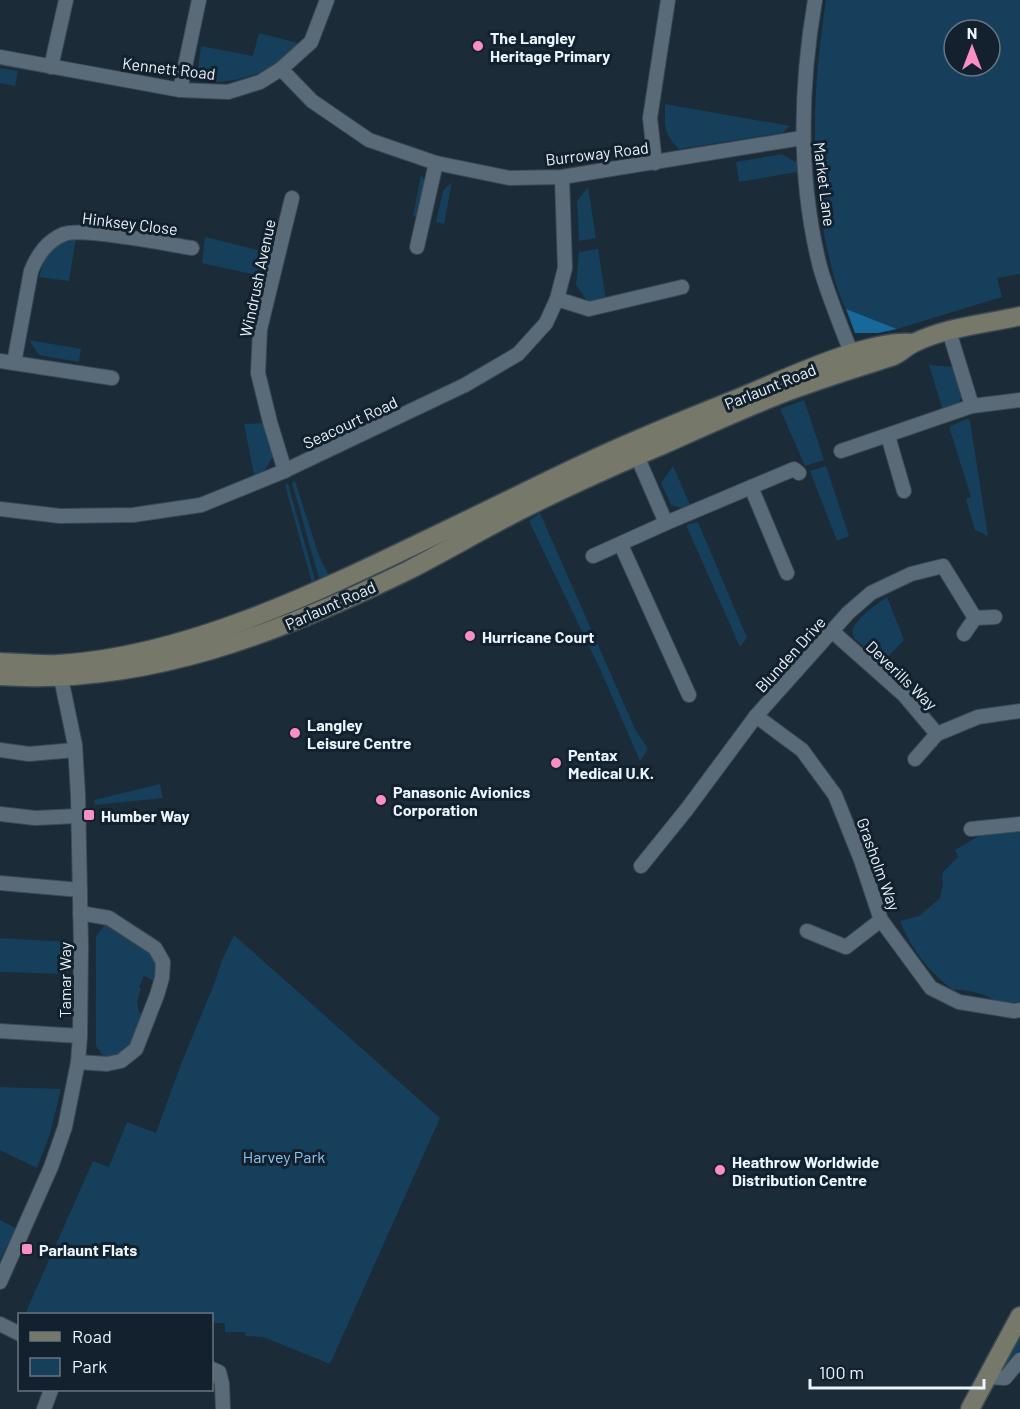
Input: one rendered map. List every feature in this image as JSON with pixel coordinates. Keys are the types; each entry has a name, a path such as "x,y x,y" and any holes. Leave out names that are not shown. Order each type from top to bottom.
{"street":[{"path":"51,67 66,0"},
{"path":"180,90 199,0"},
{"name":"Kennett Road","path":"0,57 180,90 228,92 260,82 281,69 311,42 327,0"},
{"path":"655,163 650,118 668,0"},
{"name":"Market Lane","path":"814,0 809,31 802,138 809,205 820,268 854,360"},
{"name":"Burroway Road","path":"281,69 312,101 369,140 436,163 509,178 561,177 802,138"},
{"path":"417,248 436,163"},
{"name":"Seacourt Road","path":"0,509 60,516 133,515 201,505 285,471 465,385 518,354 546,323 557,299 565,268 561,177"},
{"name":"Windrush Avenue","path":"285,471 258,373 260,329 292,198"},
{"name":"Hinksey Close","path":"7,362 31,271 36,258 50,242 66,233 86,232 192,248"},
{"path":"557,299 589,309 682,287"},
{"name":"Parlaunt Road","path":"0,676 61,671 168,645 216,630 317,592 634,449 772,397 854,360 900,354 912,344 949,331 1020,316"},
{"path":"949,331 972,406"},
{"path":"7,362 112,378"},
{"path":"841,451 972,406 1020,400"},
{"path":"888,436 904,491"},
{"path":"634,449 666,523"},
{"path":"593,556 794,469 799,473"},
{"path":"751,487 787,573"},
{"path":"621,545 689,695"},
{"name":"Blunden Drive","path":"640,866 687,809 756,716 848,614 871,593 911,574 943,566 975,618"},
{"path":"964,634 975,618 995,617"},
{"name":"Deverills Way","path":"833,632 904,694 937,734 978,717 1020,711"},
{"name":"Parlaunt Road","path":"0,662 61,671"},
{"name":"Tamar Way","path":"1,1279 62,1137 78,1062 81,913 79,816 75,750 61,671"},
{"name":"Grasholm Way","path":"756,716 802,750 836,795 881,920 931,988 959,1002 1020,1010"},
{"path":"915,759 937,734"},
{"path":"0,750 29,754 75,750"},
{"path":"0,814 35,818 79,816"},
{"path":"971,829 1020,824"},
{"path":"0,883 80,890"},
{"path":"78,1062 107,1064 121,1061 136,1049 157,995 162,978 163,962 155,948 109,918 81,913"},
{"path":"807,931 846,947 881,920"},
{"path":"0,1031 80,1036"},
{"path":"970,1409 1020,1316"},
{"path":"0,1324 18,1333"},
{"path":"988,1377 1005,1378 1020,1360"},
{"path":"213,1369 219,1372 224,1409"},
{"path":"44,1409 50,1391"}],"green space":[{"path":"826,0 1020,0 1020,274 997,278 1002,297 897,329 846,309 837,287 827,248 817,185 815,124 818,63"},
{"path":"259,33 298,43 280,61 258,73 233,80 208,82 198,68 201,46 253,56"},
{"path":"0,68 18,71 15,86 0,83"},
{"path":"665,104 790,126 782,133 679,149 666,129"},
{"path":"782,154 797,163 797,172 739,182 736,162"},
{"path":"421,175 428,184 421,217 413,216"},
{"path":"452,182 444,224 436,222 443,191"},
{"path":"588,187 596,238 579,241 577,201"},
{"path":"205,237 273,254 269,278 202,263"},
{"path":"76,238 69,281 39,277 50,251 67,240"},
{"path":"598,249 606,300 587,301 576,285 579,252"},
{"path":"29,340 81,349 79,362 39,355"},
{"path":"929,365 953,367 962,395 959,403 943,411"},
{"path":"804,400 824,460 805,466 780,409"},
{"path":"967,419 970,421 988,536 975,530 966,499 971,497 950,430 950,426"},
{"path":"265,423 275,453 265,470 254,475 244,424"},
{"path":"673,466 691,507 686,509 671,505 661,483"},
{"path":"826,466 849,536 837,541 810,471"},
{"path":"295,481 318,553 329,576 319,578 292,483"},
{"path":"288,484 315,580 312,583 285,485"},
{"path":"540,513 635,729 648,749 640,761 600,669 529,521"},
{"path":"698,522 747,638 740,647 686,525"},
{"path":"887,597 904,640 882,663 854,638 852,630 863,616"},
{"path":"160,784 163,798 95,805 94,800"},
{"path":"1020,830 1020,1002 998,1003 977,993 953,990 944,983 915,950 900,921 919,916 940,898 943,872 958,857 955,850 984,833"},
{"path":"107,922 156,955 156,982 144,976 139,987 141,989 137,1001 139,1012 144,1015 139,1031 126,1054 106,1060 96,1046 96,936"},
{"name":"Harvey Park","path":"234,935 440,1118 330,1364 263,1337 246,1336 245,1332 225,1332 225,1323 213,1323 213,1313 25,1313 93,1161 109,1167 127,1122 156,1133 222,960"},
{"path":"0,938 68,942 68,974 0,972"},
{"path":"0,1087 61,1089 50,1134 37,1168 0,1150"},
{"path":"0,1220 16,1228 0,1260"},
{"path":"1020,1334 1020,1350 1004,1373 1001,1369"}],"shaded area":[{"path":"846,309 897,329 878,333 855,333"}],"place":[{"name":"The Langley Heritage Primary","path":"478,46"},
{"name":"Hurricane Court","path":"470,636"},
{"name":"Langley Leisure Centre","path":"295,733"},
{"name":"Pentax Medical U.K.","path":"556,763"},
{"name":"Panasonic Avionics Corporation","path":"381,800"},
{"name":"Humber Way","path":"89,815"},
{"name":"Heathrow Worldwide Distribution Centre","path":"720,1170"},
{"name":"Parlaunt Flats","path":"27,1249"}]}
